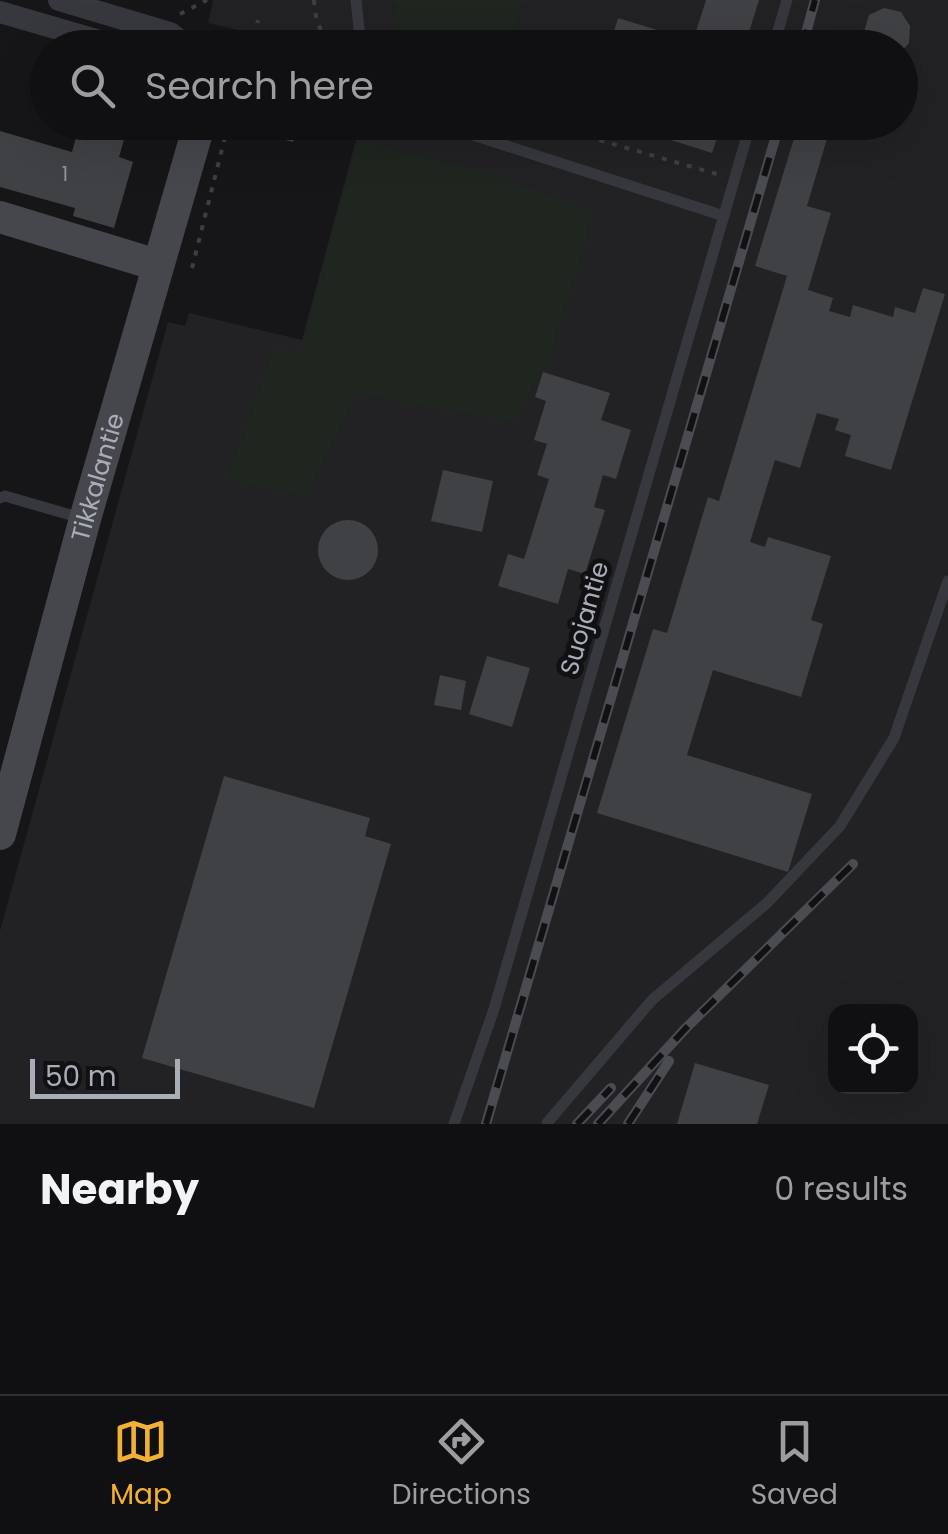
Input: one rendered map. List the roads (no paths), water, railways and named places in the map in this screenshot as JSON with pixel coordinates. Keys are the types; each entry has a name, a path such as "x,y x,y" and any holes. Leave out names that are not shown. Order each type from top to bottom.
{"street":[{"path":"59,0 160,30"},
{"path":"0,12 62,30"},
{"name":"Tikkalantie","path":"0,834 195,140"},
{"path":"0,217 158,265"}],"lane":[{"path":"356,0 359,30"},
{"path":"778,30 786,0"},
{"path":"489,140 724,216"},
{"name":"Suojantie","path":"454,1124 494,1010 746,140"},
{"path":"0,498 5,496 85,520"},
{"path":"547,1123 652,1000 767,902 840,826 894,738 948,580"}],"railway":[{"path":"807,30 815,0"},
{"path":"486,1124 775,140"},
{"path":"598,1124 686,1028 853,864"},
{"path":"628,1124 669,1061"},
{"path":"577,1124 611,1088"}]}
